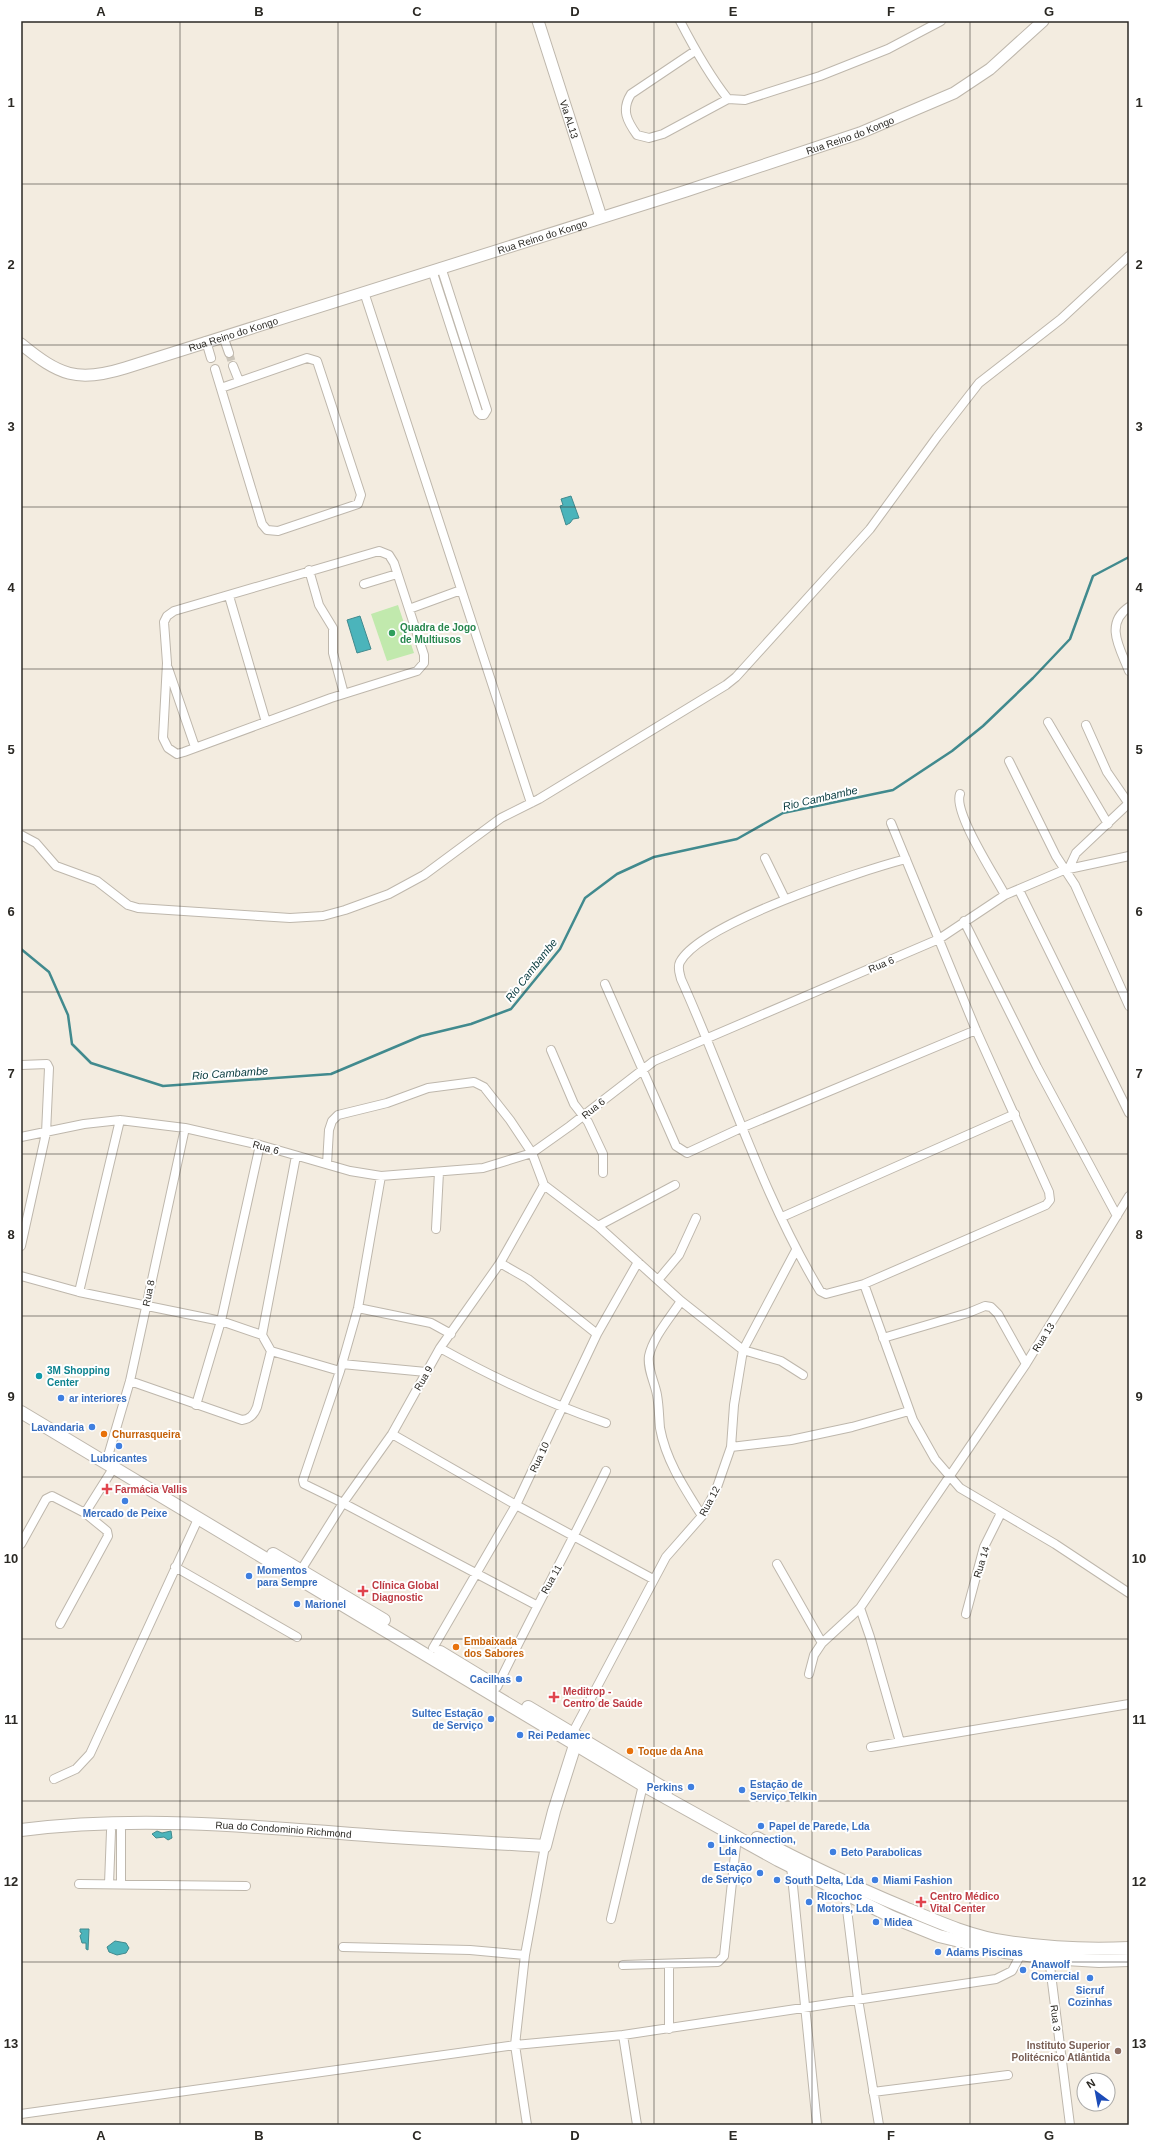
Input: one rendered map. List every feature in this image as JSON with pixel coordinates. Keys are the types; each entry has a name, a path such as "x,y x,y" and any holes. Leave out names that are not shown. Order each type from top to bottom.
{"main road":[{"path":"21,1403 198,1519 436,1659 643,1785 790,1866 892,1917 939,1936 1021,1954 1049,1958 1098,1962 1129,1960"},
{"path":"21,1412 301,1570 668,1790 767,1844 871,1894 944,1925 1008,1942 1067,1948 1129,1948"},
{"path":"545,1846 554,1811 575,1745"},
{"name":"Rua do Condominio Richmond","path":"21,1830 62,1825 280,1827 353,1834 545,1846"}],"street":[{"name":"Via AL13","path":"538,21 601,217"},
{"path":"680,21 695,51 728,99"},
{"path":"695,51 631,94 626,102 625,113 637,135 649,138 663,134 728,99 745,100 820,76 888,49 941,21"},
{"name":"Rua Reino do Kongo","path":"21,344 53,368 81,376 110,372 364,292 860,133 940,100 990,69 1043,21"},
{"path":"21,835 36,843 56,866 97,881 128,905 138,908 245,916 297,918 323,916 345,910 389,894 424,875 510,813 532,803 726,685 736,677 870,529 978,383 1061,319 1129,256"},
{"path":"436,269 488,410 484,415 481,415 478,412 436,269"},
{"path":"364,292 532,803"},
{"path":"223,336 229,353"},
{"path":"206,341 211,358"},
{"path":"215,369 262,524 267,530 274,532 358,504 361,494 317,361 307,358 221,388"},
{"path":"233,366 239,381"},
{"path":"379,551 384,552 392,558 398,574 424,655 421,668 417,672 344,694 177,754 168,748 162,738 167,663 164,622 167,616 174,611 229,596 309,570 379,551"},
{"path":"309,570 319,605 334,628 333,653 344,694"},
{"path":"364,584 398,574"},
{"path":"409,609 461,590"},
{"path":"229,596 266,722"},
{"path":"1129,607 1117,618 1115,629 1129,672"},
{"path":"167,663 194,747"},
{"path":"1048,722 1108,824"},
{"path":"1067,869 1076,853 1129,804 1107,772 1086,725"},
{"path":"1009,761 1075,885 1129,1006"},
{"path":"960,794 958,804 968,830 1005,896"},
{"path":"892,824 976,1030 1049,1192 1050,1200 1046,1205 864,1284 826,1294 820,1290 796,1250 741,1128 707,1037 678,970 679,963 696,946 717,932 785,899 863,871 906,859"},
{"path":"1127,856 1129,865"},
{"name":"Rua 6","path":"21,1137 84,1124 120,1120 185,1128 260,1145 350,1171 380,1176 483,1168 532,1153 654,1061 707,1037 939,939 964,921 1005,896 1067,869 1078,868 1127,856"},
{"path":"765,858 785,899"},
{"path":"1019,890 1129,1113"},
{"path":"964,921 1033,1060 1117,1216"},
{"path":"605,984 676,1146 681,1151 687,1153 741,1128 976,1030"},
{"path":"551,1050 574,1104 583,1115 603,1154 603,1173"},
{"path":"21,1065 42,1063 47,1064 49,1068 46,1133 21,1246"},
{"path":"327,1164 328,1130 332,1121 338,1115 387,1103 428,1088 474,1082 479,1084 491,1094 532,1153 544,1185 598,1226 681,1301 743,1350 781,1361 803,1374"},
{"path":"782,1217 1015,1114"},
{"path":"79,1292 120,1120"},
{"name":"Rua 8","path":"85,1513 111,1462 185,1128"},
{"path":"196,1405 221,1321 260,1145"},
{"path":"130,1381 242,1420 251,1417 257,1407 271,1351 262,1335 296,1156"},
{"path":"436,1229 439,1172"},
{"path":"380,1176 358,1308 341,1368 303,1480 307,1487 343,1503 536,1605"},
{"name":"Rua 9","path":"301,1570 343,1503 392,1434 440,1348 500,1263 544,1185"},
{"path":"598,1226 675,1185"},
{"name":"Rua 13","path":"809,1674 814,1655 822,1643 860,1608 949,1474 1026,1364 1129,1196"},
{"path":"658,1280 679,1254 696,1218"},
{"name":"Rua 12","path":"573,1732 666,1557 702,1516 716,1490 731,1447 734,1405 743,1350 796,1250"},
{"name":"Rua 10","path":"433,1648 475,1573 516,1505 597,1334 638,1262"},
{"path":"500,1263 528,1279 597,1334"},
{"path":"21,1276 79,1292 145,1307 221,1321 262,1335"},
{"path":"864,1284 909,1411 923,1441 935,1459 960,1488 1055,1544 1129,1593"},
{"path":"681,1301 652,1346 649,1358 657,1395 660,1430 677,1476 702,1516"},
{"path":"883,1338 968,1314 985,1306 991,1307 998,1314 1026,1364"},
{"path":"358,1308 431,1323 451,1334"},
{"path":"440,1348 497,1380 561,1408 606,1422"},
{"path":"271,1351 341,1368 426,1372"},
{"path":"731,1447 791,1440 852,1427 909,1411"},
{"path":"392,1434 516,1505 653,1579"},
{"name":"Rua 11","path":"497,1687 536,1605 575,1537 606,1471"},
{"path":"21,1544 48,1497 52,1496 85,1513 104,1527 108,1536 60,1624"},
{"name":"Rua 14","path":"966,1614 984,1547 1001,1513"},
{"path":"54,1779 76,1768 90,1754 198,1519"},
{"path":"778,1564 822,1643"},
{"path":"175,1567 298,1637"},
{"path":"860,1608 870,1637 900,1742"},
{"path":"871,1747 1129,1704"},
{"path":"611,1919 643,1785"},
{"path":"121,1884 126,1826"},
{"path":"109,1884 111,1831"},
{"path":"623,1964 669,1965 718,1962 724,1956 737,1836"},
{"path":"527,2125 515,2046 525,1955 545,1846"},
{"path":"790,1866 817,2125"},
{"path":"79,1884 246,1886"},
{"path":"845,1893 858,1999 879,2125"},
{"path":"343,1947 470,1950 525,1955"},
{"path":"21,2114 515,2046 623,2036 996,1979 1012,1971 1021,1954"},
{"name":"Rua 3","path":"1049,1958 1070,2125"},
{"path":"669,1965 669,2029"},
{"path":"623,2036 636,2125"},
{"path":"873,2092 1008,2075"}],"green space":[{"name":"Quadra de Jogo de Multiusos","path":"398,605 414,653 387,661 371,614"}],"water":[{"path":"571,496 579,518 573,519 566,525 560,506 563,505 561,499"},
{"path":"360,616 371,649 357,653 347,620"},
{"path":"157,1831 162,1833 171,1831 172,1838 168,1840 164,1837 156,1838 152,1834"},
{"path":"80,1929 89,1929 88,1950 86,1949 86,1943 82,1943 80,1936 82,1933 80,1932"},
{"path":"115,1941 126,1943 129,1948 126,1953 117,1955 109,1952 107,1947"}],"waterway":[{"name":"Rio Cambambe","path":"21,949 49,972 68,1015 72,1044 91,1063 163,1086 331,1074 421,1036 471,1024 511,1009 560,949 585,898 617,874 654,857 737,839 783,813 893,790 952,751 983,726 1033,678 1070,639 1093,576 1129,557"}],"tunnel":[{"path":"229,353 233,366"}],"place":[{"name":"Quadra de Jogo de Multiusos","path":"392,633"},
{"name":"3M Shopping Center","path":"39,1376"},
{"name":"ar interiores","path":"61,1398"},
{"name":"Lavandaria","path":"92,1427"},
{"name":"Churrasqueira","path":"104,1434"},
{"name":"Lubricantes","path":"119,1446"},
{"name":"Farmácia Vallis","path":"107,1489"},
{"name":"Mercado de Peixe","path":"125,1501"},
{"name":"Momentos para Sempre","path":"249,1576"},
{"name":"Clínica Global Diagnostic","path":"363,1591"},
{"name":"Marionel","path":"297,1604"},
{"name":"Embaixada dos Sabores","path":"456,1647"},
{"name":"Cacilhas","path":"519,1679"},
{"name":"Meditrop - Centro de Saúde","path":"554,1697"},
{"name":"Sultec Estação de Serviço","path":"491,1719"},
{"name":"Rei Pedamec","path":"520,1735"},
{"name":"Toque da Ana","path":"630,1751"},
{"name":"Perkins","path":"691,1787"},
{"name":"Estação de Serviço Telkin","path":"742,1790"},
{"name":"Papel de Parede, Lda","path":"761,1826"},
{"name":"Linkconnection, Lda","path":"711,1845"},
{"name":"Beto Parabolicas","path":"833,1852"},
{"name":"Estação de Serviço","path":"760,1873"},
{"name":"South Delta, Lda","path":"777,1880"},
{"name":"Miami Fashion","path":"875,1880"},
{"name":"RIcochoc Motors, Lda","path":"809,1902"},
{"name":"Centro Médico Vital Center","path":"921,1902"},
{"name":"Midea","path":"876,1922"},
{"name":"Adams Piscinas","path":"938,1952"},
{"name":"Anawolf Comercial","path":"1023,1970"},
{"name":"Sicruf Cozinhas","path":"1090,1978"},
{"name":"Instituto Superior Politécnico Atlântida","path":"1118,2051"}]}
